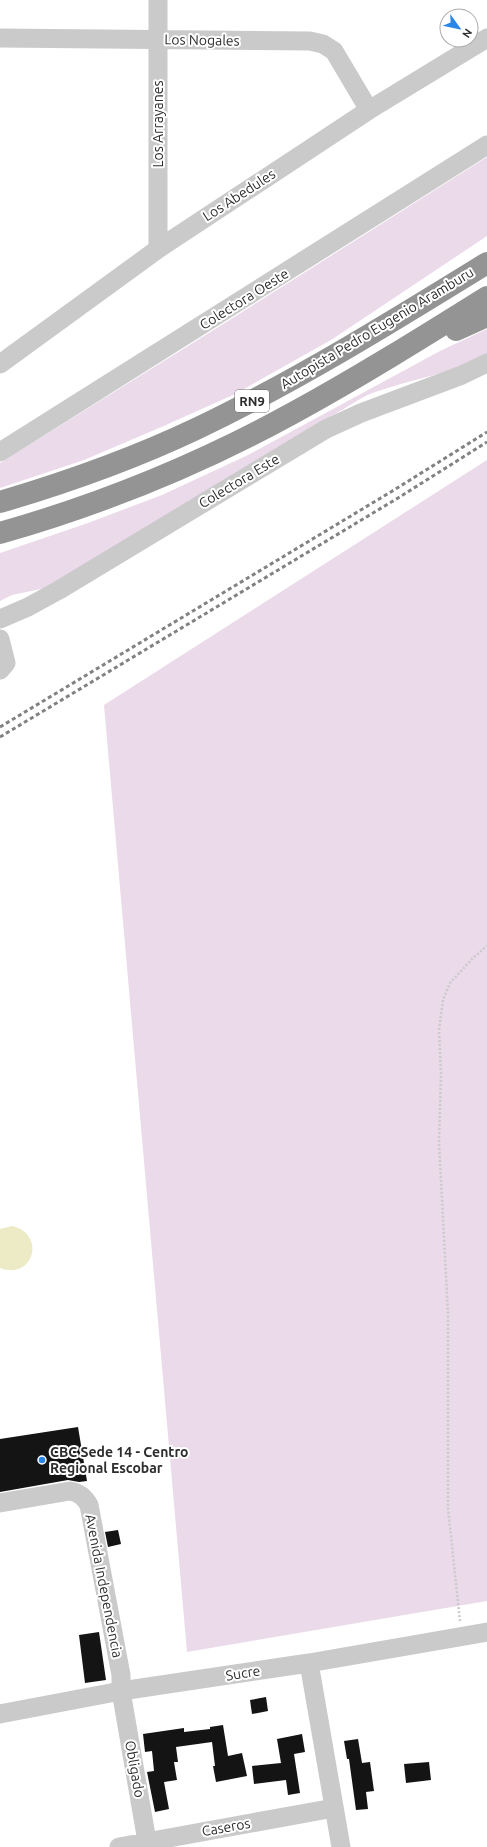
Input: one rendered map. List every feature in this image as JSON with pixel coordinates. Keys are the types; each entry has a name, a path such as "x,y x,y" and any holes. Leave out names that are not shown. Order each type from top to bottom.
{"highway":[{"path":"403,315 487,248"},
{"name":"Autopista Pedro Eugenio Aramburu","path":"0,502 65,482 197,428 262,395 403,315 487,263"},
{"name":"RN9","path":"0,533 71,511 128,490 207,456 292,414 373,368 487,297"},
{"path":"373,368 487,316"}],"street":[{"name":"Los Arrayanes","path":"158,0 158,249"},
{"name":"Los Nogales","path":"0,38 310,41 323,44 334,51 369,110"},
{"name":"Los Abedules","path":"0,364 158,249 369,110 487,38"},
{"name":"Colectora Oeste","path":"0,452 487,145"},
{"name":"Colectora Este","path":"0,619 28,607 59,590 326,429 361,413 462,375 487,363"},
{"path":"0,638 6,663 0,670"},
{"name":"Avenida Independencia","path":"0,1503 70,1491 78,1493 89,1505 121,1675 122,1692"},
{"name":"Sucre","path":"0,1714 122,1692 309,1663 487,1632"},
{"path":"309,1663 340,1847"},
{"name":"Obligado","path":"122,1692 147,1844"},
{"name":"Caseros","path":"119,1847 147,1844 334,1808"}],"path":[{"path":"462,1636 448,1508 448,1314 439,1142 441,1074 440,1030 443,1000 450,983 472,958 487,946"}],"shaded area":[{"path":"487,157 487,236 331,340 235,394 84,460 0,488 0,463"},
{"path":"487,329 487,355 460,367 389,387 366,396 55,586 12,595 0,601 0,553 88,523 162,495 248,455 440,351"},
{"path":"487,460 487,1601 187,1652 104,705"},
{"path":"12,1226 23,1231 30,1238 32,1255 28,1263 21,1268 11,1270 0,1268 0,1229"}],"building":[{"name":"CBC Sede 14 - Centro Regional Escobar","path":"78,1427 87,1481 79,1482 68,1480 0,1492 0,1439"},
{"path":"118,1530 121,1544 108,1547 105,1532"},
{"path":"99,1632 106,1680 85,1683 79,1635"},
{"path":"266,1697 268,1711 252,1714 250,1700"},
{"path":"223,1725 228,1756 242,1753 247,1776 216,1782 213,1766 215,1766 212,1742 176,1747 178,1762 174,1762 177,1780 164,1782 169,1809 155,1812 147,1772 154,1771 152,1751 145,1752 143,1734 184,1728 184,1732 210,1729 210,1727"},
{"path":"302,1734 305,1752 294,1754 300,1793 288,1795 286,1780 254,1784 252,1766 281,1763 277,1739"},
{"path":"358,1739 362,1763 370,1762 374,1791 366,1792 368,1809 356,1810 349,1759 347,1759 344,1741"},
{"path":"429,1762 431,1780 406,1783 404,1764"}],"railway":[{"path":"0,727 394,490 487,432"},
{"path":"0,737 398,498 487,442"}],"place":[{"name":"CBC Sede 14 - Centro Regional Escobar","path":"42,1460"}]}
